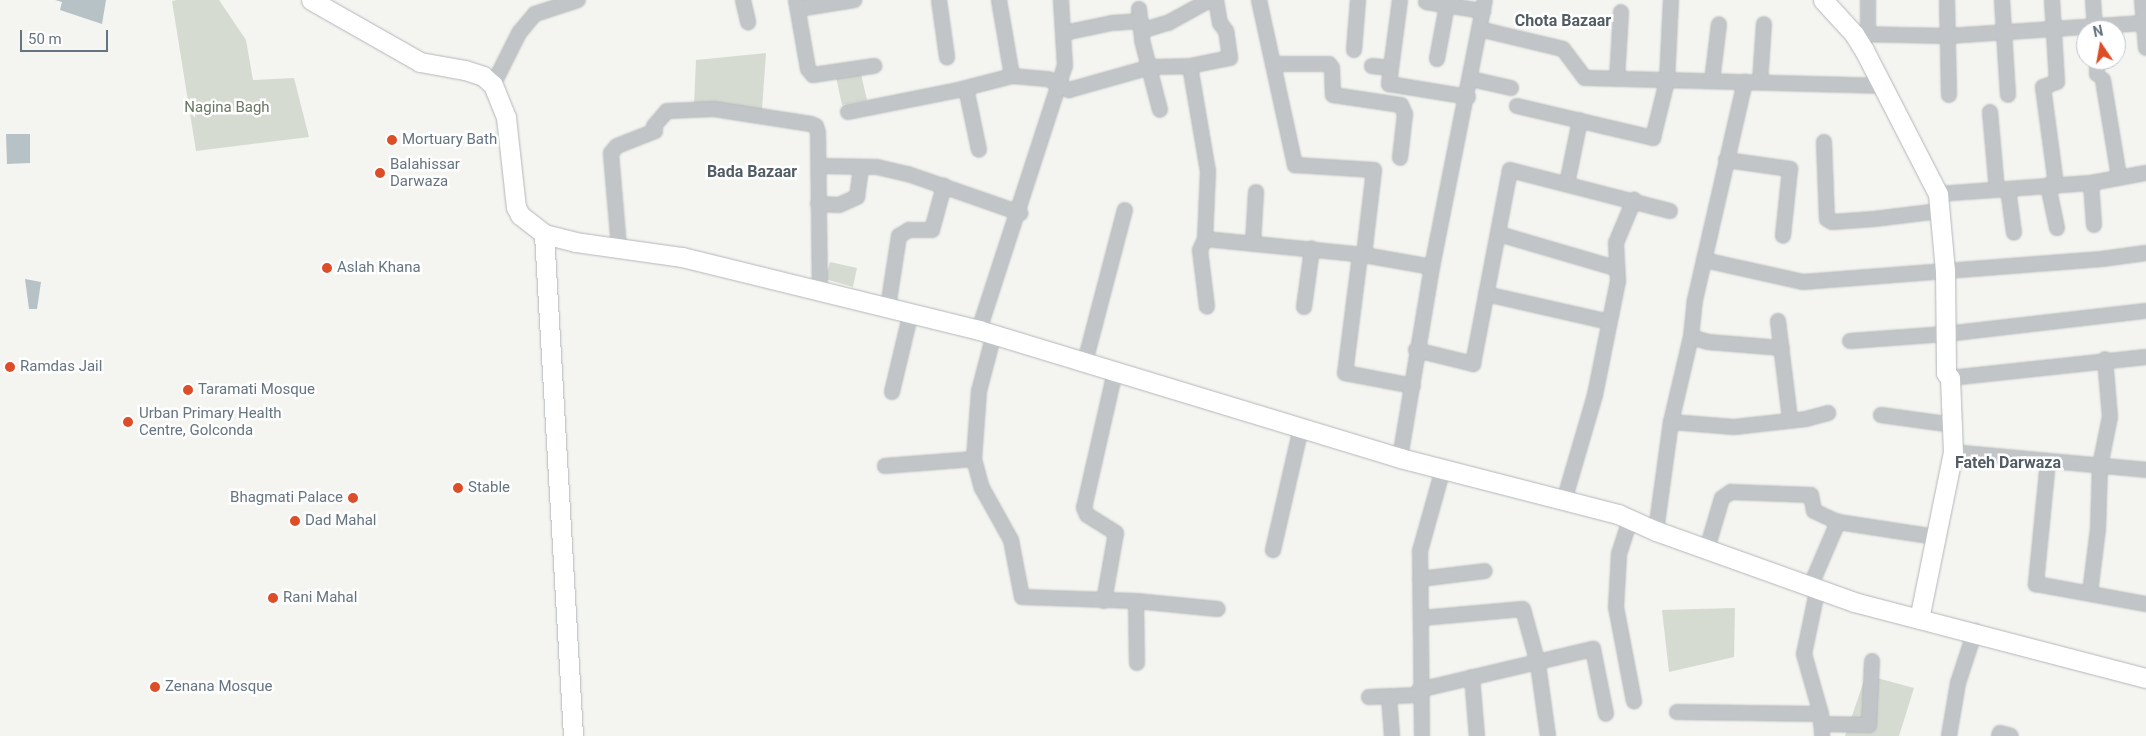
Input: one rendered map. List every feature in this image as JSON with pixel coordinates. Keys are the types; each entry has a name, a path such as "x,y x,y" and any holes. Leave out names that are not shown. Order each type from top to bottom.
{"street":[{"path":"311,0 420,62 465,70 483,76 493,85 506,117 516,207 520,215 544,234 575,242 682,257 888,306 987,332 1400,458 1630,520 1656,531 1815,586 1854,602 1975,630 2146,678"},
{"path":"493,85 520,33 535,14 578,0"},
{"path":"743,0 748,22"},
{"path":"854,0 797,5 808,69 813,74 874,66"},
{"path":"939,0 947,57"},
{"path":"999,0 1012,76"},
{"path":"1061,0 1065,66 1020,212 987,332 979,391 974,459 982,488 1010,540 1022,597 1136,602 1218,609"},
{"path":"1064,33 1140,21 1168,23 1210,0"},
{"path":"848,112 966,88 1012,76 1060,84 1069,90 1151,67 1190,66 1230,58 1226,31 1220,23 1216,0"},
{"path":"1259,0 1295,165 1374,170 1345,373 1413,386"},
{"path":"1354,50 1358,0"},
{"path":"1400,0 1389,84 1468,96"},
{"path":"1518,106 1653,138 1667,81 1671,0"},
{"path":"1823,0 1861,34 1881,86 1939,203 1945,271 1946,373 1950,378 1953,452 1919,618"},
{"path":"1861,34 1868,0"},
{"path":"1947,0 1949,96"},
{"path":"2002,0 2002,33 2008,95"},
{"path":"2052,0 2052,28 2057,82 2043,87 2057,228"},
{"path":"2093,0 2094,20"},
{"path":"2142,0 2146,48"},
{"path":"1400,458 1413,386 1416,350 1468,96 1484,6 1447,5 1426,2"},
{"path":"1437,58 1447,5"},
{"path":"1617,79 1621,12"},
{"path":"1140,21 1160,110"},
{"path":"2126,25 2144,23"},
{"path":"1712,81 1719,24"},
{"path":"1760,82 1764,24"},
{"path":"1861,34 1948,36 2052,28 2076,29"},
{"path":"1479,29 1563,49 1585,78 1881,86"},
{"path":"1273,64 1329,64 1332,68 1333,94 1401,105 1405,114 1400,158"},
{"path":"1190,66 1208,171 1205,239 1200,250 1207,307"},
{"path":"1372,66 1391,68"},
{"path":"2099,71 2119,177"},
{"path":"1471,79 1511,88"},
{"path":"1656,531 1671,422 1691,336 1704,260 1744,82"},
{"path":"966,88 979,150"},
{"path":"620,247 612,153 616,146 655,130 654,126 667,111 714,109 811,124 818,133 820,290"},
{"path":"1990,112 2003,190 2014,233"},
{"path":"1567,184 1580,120"},
{"path":"1824,142 1827,219 1832,222 1874,219 2003,190 2052,184 2091,183 2146,173"},
{"path":"1726,160 1790,169 1783,236"},
{"path":"819,166 861,167 908,174 1020,212"},
{"path":"818,204 839,205 857,197 861,167"},
{"path":"1416,350 1473,364 1510,170 1634,200 1670,211"},
{"path":"2091,183 2094,224"},
{"path":"888,306 899,236 909,230 932,230 944,186"},
{"path":"1253,244 1256,192"},
{"path":"1564,501 1595,395 1610,322 1618,281 1615,268 1616,243 1634,200"},
{"path":"1085,362 1125,210"},
{"path":"544,234 573,736"},
{"path":"1498,234 1615,268"},
{"path":"1205,239 1362,255 1432,267"},
{"path":"1304,307 1312,249"},
{"path":"1704,260 1803,282 2102,259 2146,253"},
{"path":"1486,294 1610,322"},
{"path":"1850,341 1946,334 2146,311"},
{"path":"892,392 911,312"},
{"path":"1778,321 1790,419"},
{"path":"1691,336 1708,342 1782,348"},
{"path":"1950,378 2146,356"},
{"path":"2090,593 2098,530 2100,466 2110,417 2106,359"},
{"path":"1104,601 1116,532 1087,515 1084,508 1115,371"},
{"path":"1671,422 1734,427 1828,413"},
{"path":"1881,415 1953,424"},
{"path":"1273,550 1301,428"},
{"path":"1953,452 2146,470"},
{"path":"885,466 974,459"},
{"path":"2048,461 2036,584 2146,604"},
{"path":"1422,736 1419,692 1422,618 1420,551 1443,469"},
{"path":"1707,549 1722,498 1727,493 1811,495 1814,511 1838,522 1936,537"},
{"path":"1630,520 1619,554 1616,607 1634,701"},
{"path":"1821,725 1804,654 1815,586 1838,522"},
{"path":"1420,579 1485,571"},
{"path":"1136,602 1137,663"},
{"path":"1422,618 1523,609 1538,664 1548,736"},
{"path":"1949,736 1958,683 1975,630"},
{"path":"1369,697 1419,692 1472,676 1538,664 1593,649 1606,714"},
{"path":"1677,712 1821,725 1869,725 1872,660"},
{"path":"1472,676 1477,736"},
{"path":"1389,696 1392,736"},
{"path":"1999,736 2000,733 2011,736"}],"green space":[{"name":"Nagina Bagh","path":"219,0 246,40 253,80 294,78 309,137 196,151 172,1"},
{"path":"766,53 762,109 694,105 696,60"},
{"path":"861,74 867,100 842,105 836,77"},
{"path":"830,262 857,268 853,287 825,279"},
{"path":"1735,608 1734,657 1669,672 1662,610"},
{"path":"1866,675 1914,688 1899,736 1845,736"}],"shaded area":[{"path":"55,0 106,0 102,24 60,10 62,2"},
{"path":"6,134 30,134 30,163 7,164"},
{"path":"25,279 41,282 37,309 29,309"}],"place":[{"name":"Mortuary Bath","path":"392,140"},
{"name":"Balahissar Darwaza","path":"380,173"},
{"name":"Aslah Khana","path":"327,268"},
{"name":"Ramdas Jail","path":"10,367"},
{"name":"Taramati Mosque","path":"188,390"},
{"name":"Urban Primary Health Centre, Golconda","path":"128,422"},
{"name":"Stable","path":"458,488"},
{"name":"Bhagmati Palace","path":"353,498"},
{"name":"Dad Mahal","path":"295,521"},
{"name":"Rani Mahal","path":"273,598"},
{"name":"Zenana Mosque","path":"155,687"}],"district":[{"name":"Chota Bazaar","path":"1563,21"},
{"name":"Bada Bazaar","path":"752,172"},
{"name":"Fateh Darwaza","path":"2008,463"}]}
